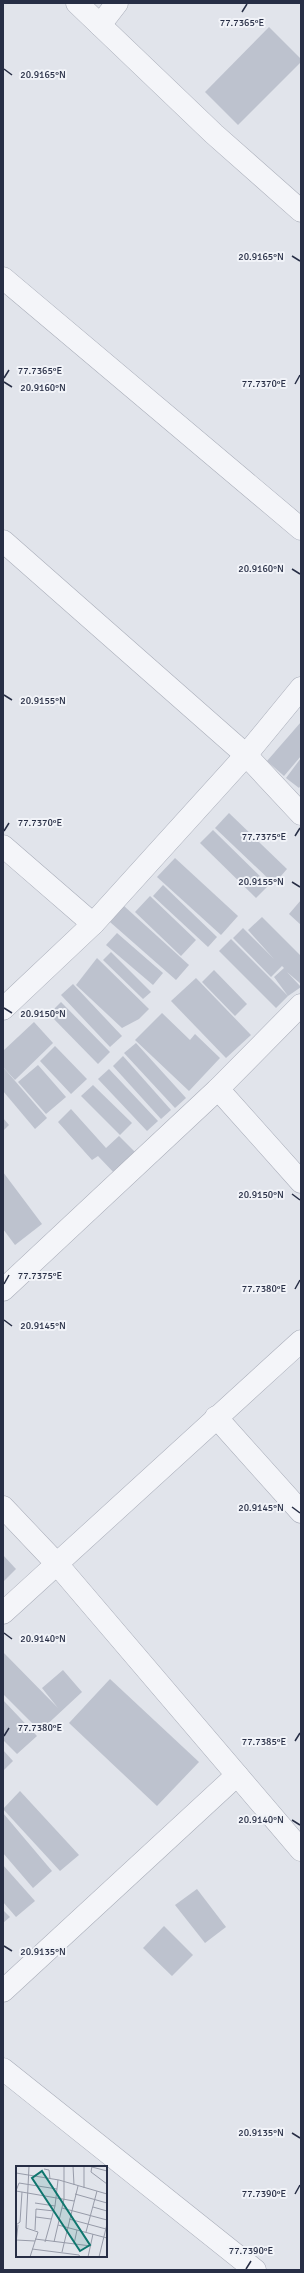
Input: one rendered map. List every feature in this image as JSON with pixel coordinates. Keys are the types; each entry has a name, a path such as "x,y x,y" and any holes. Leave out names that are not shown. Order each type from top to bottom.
{"street":[{"path":"77,3 214,134 301,211"},
{"path":"100,25 117,3"},
{"path":"3,278 301,529"},
{"path":"3,541 246,755 301,814"},
{"path":"3,1009 93,924 246,755 301,688"},
{"path":"3,846 93,924"},
{"path":"3,1290 218,1089 301,1005"},
{"path":"218,1089 301,1182"},
{"path":"3,1613 301,1341"},
{"path":"216,1417 301,1512"},
{"path":"3,1507 57,1564 301,1850"},
{"path":"3,1990 237,1775"},
{"path":"3,2069 255,2270"}],"building":[{"path":"269,27 301,59 301,62 238,125 205,92"},
{"path":"301,722 301,756 284,776 267,761"},
{"path":"301,758 301,785 299,788 286,778"},
{"path":"229,813 287,869 274,884 215,828"},
{"path":"213,830 269,885 256,898 200,843"},
{"path":"175,858 238,916 221,935 157,877"},
{"path":"163,885 217,937 208,947 153,896"},
{"path":"150,896 196,940 181,956 135,912"},
{"path":"301,900 301,925 289,914"},
{"path":"124,906 189,965 176,980 110,922"},
{"path":"262,917 301,956 301,984 287,972 301,987 288,996 274,977 284,968 282,966 271,977 233,938 243,928 274,959 248,930"},
{"path":"117,933 163,973 153,985 106,945"},
{"path":"231,939 288,996 276,1008 219,951"},
{"path":"111,952 151,992 143,999 103,960"},
{"path":"97,958 149,1009 139,1019 122,1028 76,985"},
{"path":"214,970 247,1004 235,1016 202,982"},
{"path":"196,978 251,1035 226,1058 171,1001"},
{"path":"73,984 122,1036 110,1047 61,995"},
{"path":"61,1002 110,1052 98,1064 49,1014"},
{"path":"162,1013 190,1040 195,1034 220,1058 189,1091 135,1040"},
{"path":"34,1022 53,1043 15,1080 3,1067 3,1051"},
{"path":"136,1043 186,1098 175,1108 124,1053"},
{"path":"55,1046 87,1079 71,1094 40,1061"},
{"path":"123,1056 171,1110 161,1119 113,1066"},
{"path":"38,1065 66,1097 46,1114 18,1082"},
{"path":"3,1067 47,1118 35,1129 3,1091"},
{"path":"109,1069 158,1121 147,1131 98,1079"},
{"path":"93,1085 132,1123 120,1135 81,1096"},
{"path":"71,1109 106,1148 119,1136 139,1156 118,1177 98,1156 92,1160 58,1122"},
{"path":"3,1118 9,1125 3,1131"},
{"path":"3,1172 42,1224 15,1245 3,1229"},
{"path":"3,1555 16,1569 3,1582"},
{"path":"3,1652 58,1708 42,1688 63,1670 82,1692 40,1731 3,1694"},
{"path":"110,1679 199,1762 157,1806 69,1723"},
{"path":"3,1700 37,1736 17,1754 3,1740"},
{"path":"3,1750 13,1761 3,1771"},
{"path":"20,1791 79,1855 60,1871 3,1809"},
{"path":"3,1813 52,1871 33,1888 3,1853"},
{"path":"3,1865 35,1901 16,1917 3,1902"},
{"path":"197,1889 226,1927 205,1943 175,1905"},
{"path":"3,1910 10,1917 3,1923"},
{"path":"164,1926 193,1955 172,1976 143,1948"}]}
